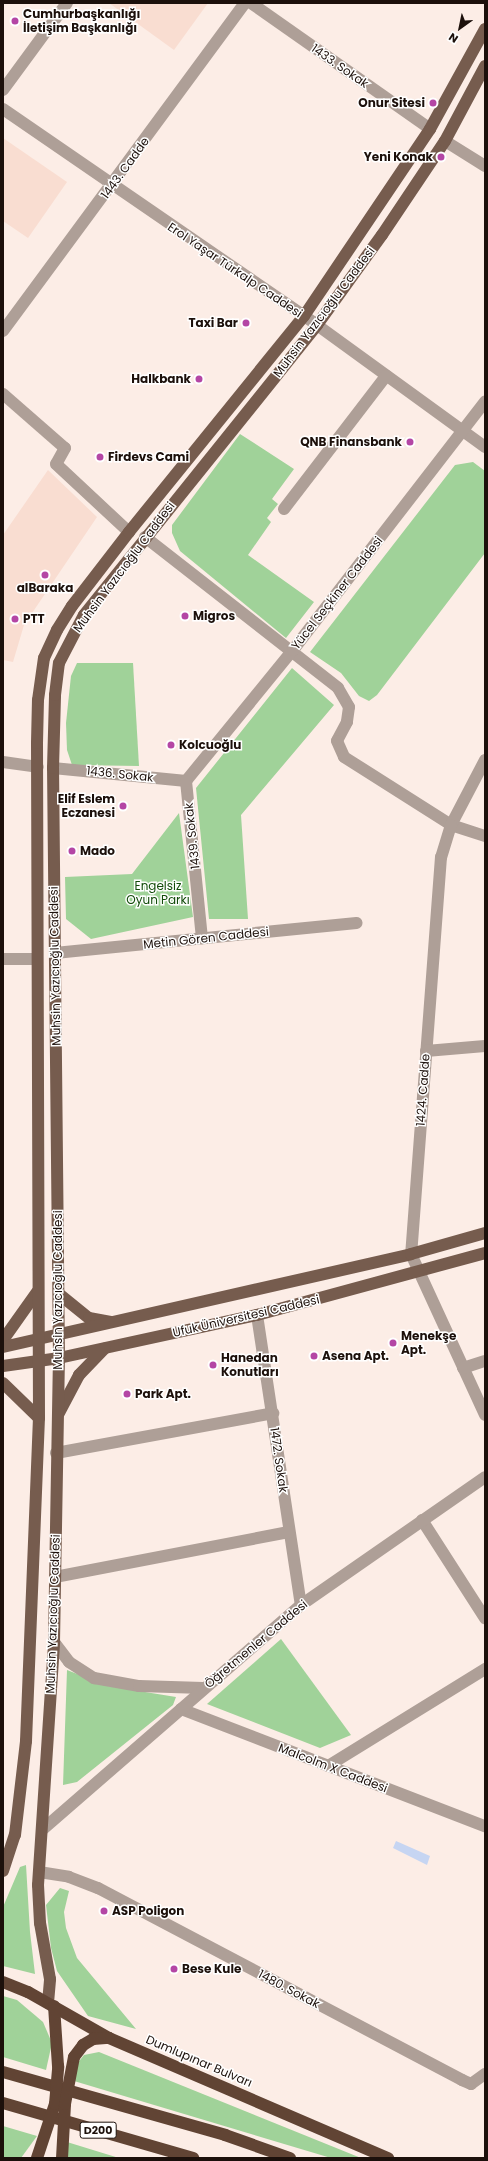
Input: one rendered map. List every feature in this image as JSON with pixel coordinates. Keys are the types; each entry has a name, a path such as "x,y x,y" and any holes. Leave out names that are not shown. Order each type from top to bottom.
{"highway":[{"name":"Dumlupınar Bulvarı","path":"3,1982 51,2005 109,2038 388,2158"},
{"path":"37,2158 55,2104 58,2066 51,2005"},
{"path":"62,2158 65,2104 74,2057 83,2045 93,2039 109,2038"},
{"path":"3,2072 225,2135 290,2158"},
{"name":"D200","path":"3,2103 194,2158"}],"main road":[{"name":"Muhsin Yazıcıoğlu Caddesi","path":"3,1871 15,1835 26,1741 39,1418 37,959 38,700 44,658 68,612 129,532 304,316 430,129 485,29"},
{"name":"Muhsin Yazıcıoğlu Caddesi","path":"51,2005 50,1979 40,1924 39,1872 54,1642 56,1453 59,1358 53,768 55,695 59,663 84,615 145,537 317,325 445,141 485,66"},
{"path":"38,767 53,768"},
{"name":"Ufuk Üniversitesi Caddesi","path":"3,1347 116,1323 411,1254 485,1233"},
{"name":"Ufuk Üniversitesi Caddesi","path":"3,1366 59,1358 257,1315 420,1272 485,1253"},
{"path":"3,1340 38,1291"},
{"path":"59,1294 89,1318 116,1323"},
{"path":"57,1416 79,1375 105,1348"},
{"path":"3,1383 39,1418"}],"street":[{"path":"3,90 67,3"},
{"name":"1443. Cadde","path":"3,331 112,186 245,3"},
{"name":"1433. Sokak","path":"250,3 430,129"},
{"name":"Erol Yaşar Türkalp Caddesi","path":"3,109 112,186 317,325 485,447"},
{"path":"445,141 485,166"},
{"path":"284,509 386,376"},
{"path":"3,394 65,448 56,464 129,532"},
{"name":"Yücel Seçkiner Caddesi","path":"186,781 293,650 465,432 485,402"},
{"path":"145,537 293,650 338,688 349,707 347,722 337,742 344,757 450,824 485,836"},
{"name":"1424. Cadde","path":"411,1254 439,876 450,824 485,760"},
{"path":"3,762 38,767"},
{"name":"1436. Sokak","path":"53,768 186,781"},
{"name":"1439. Sokak","path":"186,781 202,938"},
{"name":"Metin Gören Caddesi","path":"55,953 357,923"},
{"path":"3,958 37,959"},
{"path":"426,1051 485,1046"},
{"path":"411,1254 485,1415"},
{"name":"1472. Sokak","path":"257,1315 301,1605"},
{"path":"463,1368 485,1361"},
{"path":"56,1453 272,1413"},
{"name":"Öğretmenler Caddesi","path":"42,1830 203,1688 301,1605 485,1477"},
{"path":"422,1520 485,1618"},
{"path":"55,1577 289,1532"},
{"path":"54,1642 69,1662 94,1678 139,1686 203,1688"},
{"path":"328,1766 485,1669"},
{"name":"Malcolm X Caddesi","path":"181,1709 485,1826"},
{"name":"1480. Sokak","path":"39,1872 69,1877 98,1888 471,2084 485,2074"}],"shaded area":[{"path":"109,3 208,3 174,50"},
{"path":"3,138 67,182 28,238 3,221"},
{"path":"48,470 97,517 24,625 13,662 3,660 3,535"}],"green space":[{"path":"240,434 294,469 272,499 278,504 267,518 271,522 248,555 314,602 286,638 180,551 172,533 172,525"},
{"path":"473,462 485,471 485,553 377,695 369,701 359,696 341,673 310,652 455,465"},
{"path":"77,663 133,663 139,766 72,765 67,750 66,723 71,676"},
{"path":"292,668 334,705 241,815 248,919 209,919 196,788"},
{"name":"Engelsiz Oyun Parkı","path":"179,813 193,917 91,939 66,919 65,877 132,874"},
{"path":"281,1639 351,1735 320,1748 207,1704"},
{"path":"67,1670 108,1686 176,1697 173,1705 77,1782 63,1785"},
{"path":"26,1865 30,1932 35,1974 3,1966 3,1907 20,1867"},
{"path":"60,1888 69,1891 64,1912 66,1928 77,1958 136,2029 88,2016 57,1971 51,1948 46,1905"},
{"path":"3,1996 17,2000 43,2022 52,2043 46,2070 3,2057"},
{"path":"99,2052 361,2158 331,2158 74,2081 76,2065 84,2055"},
{"path":"3,2126 37,2136 21,2158 3,2158"},
{"path":"67,2142 119,2158 66,2158"}],"water":[{"path":"396,1841 430,1856 427,1865 393,1848"}],"place":[{"name":"Cumhurbaşkanlığı İletişim Başkanlığı","path":"15,21"},
{"name":"Onur Sitesi","path":"433,103"},
{"name":"Yeni Konak","path":"441,157"},
{"name":"Taxi Bar","path":"246,323"},
{"name":"Halkbank","path":"199,379"},
{"name":"QNB Finansbank","path":"410,442"},
{"name":"Firdevs Cami","path":"100,457"},
{"name":"alBaraka","path":"45,575"},
{"name":"Migros","path":"185,616"},
{"name":"PTT","path":"15,619"},
{"name":"Kolcuoğlu","path":"171,745"},
{"name":"Elif Eslem Eczanesi","path":"123,806"},
{"name":"Mado","path":"72,851"},
{"name":"Menekşe Apt.","path":"393,1343"},
{"name":"Asena Apt.","path":"314,1356"},
{"name":"Hanedan Konutları","path":"213,1365"},
{"name":"Park Apt.","path":"127,1394"},
{"name":"ASP Poligon","path":"104,1911"},
{"name":"Bese Kule","path":"174,1969"}]}
